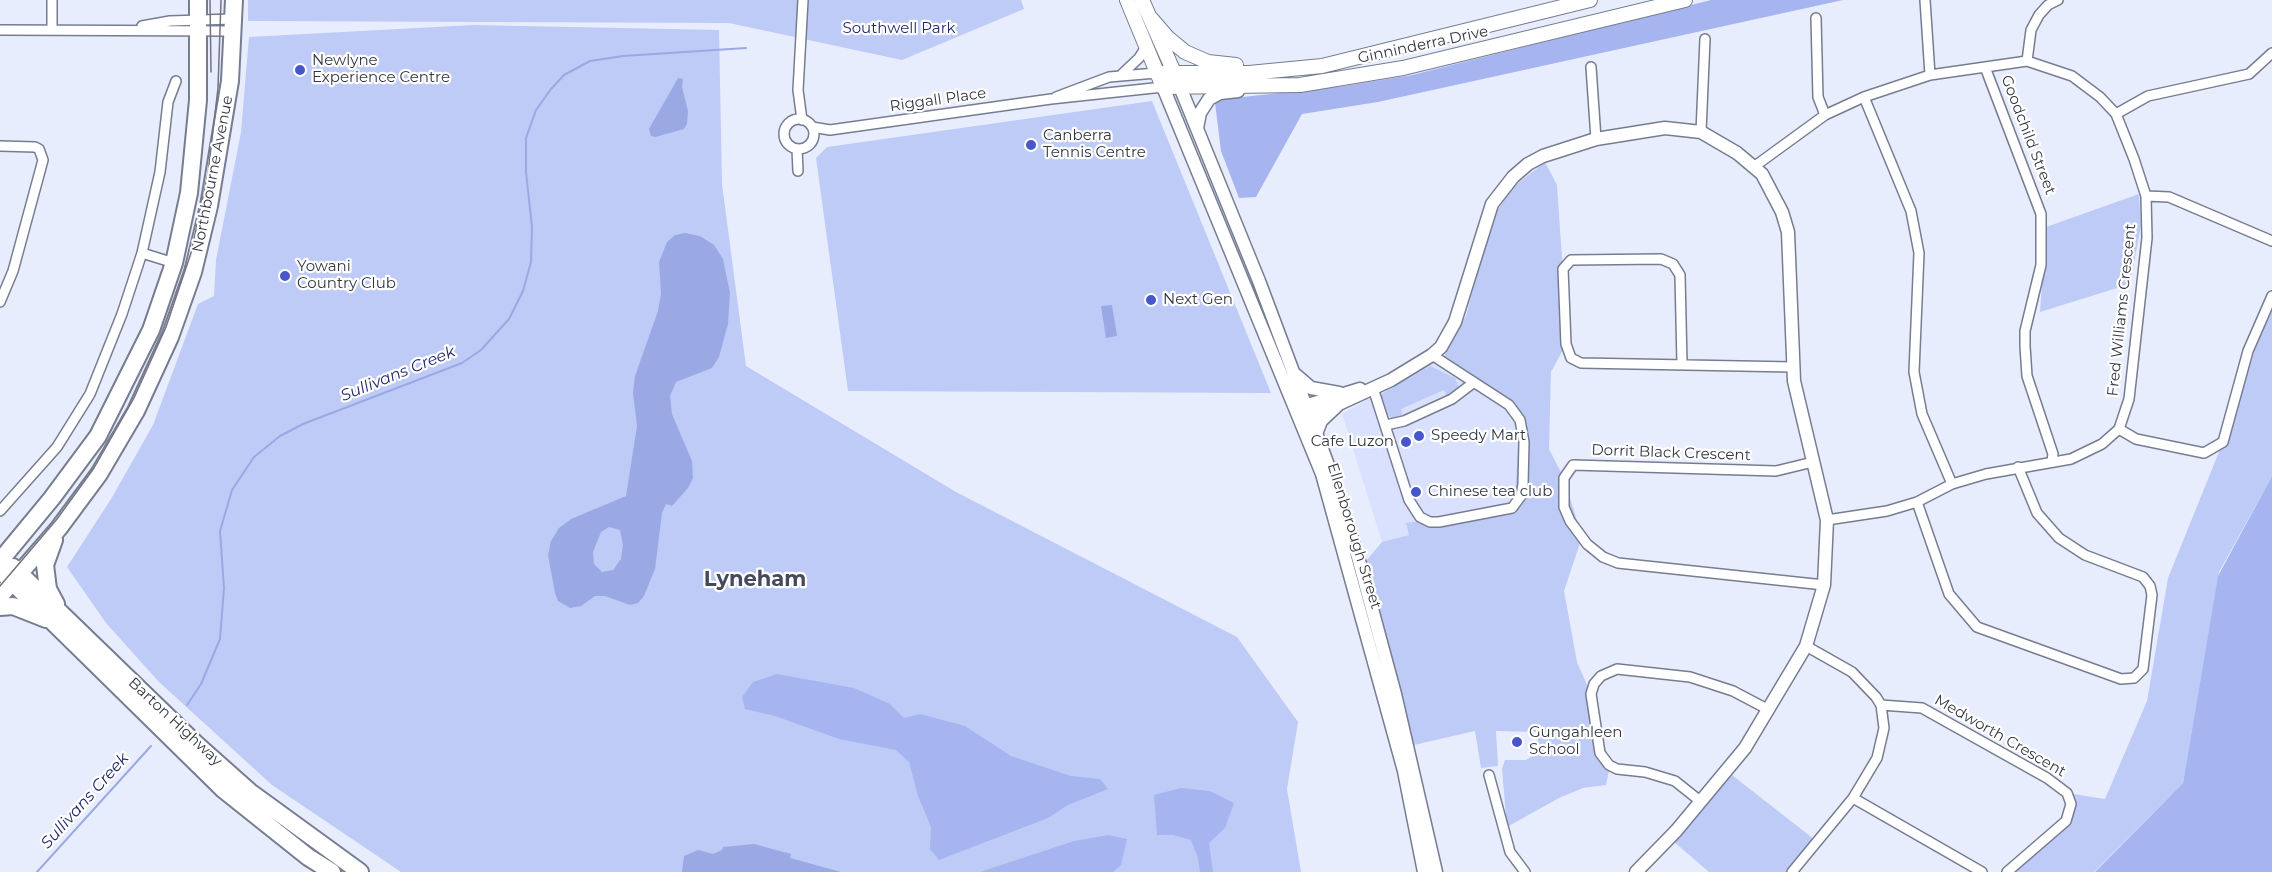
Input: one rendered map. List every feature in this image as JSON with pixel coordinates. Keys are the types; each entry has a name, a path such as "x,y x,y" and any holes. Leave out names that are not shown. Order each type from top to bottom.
{"highway":[{"name":"Northbourne Avenue","path":"7,569 52,498 98,436 140,357 174,263 186,210 198,100 198,0"},
{"name":"Northbourne Avenue","path":"59,528 99,474 136,411 159,365 186,294 209,206 230,81 234,0"},
{"path":"0,596 7,569 59,528"},
{"path":"56,617 48,589 45,565 59,528"},
{"name":"Barton Highway","path":"7,569 224,790 308,857 332,872"},
{"path":"0,607 13,606 56,617"},
{"name":"Barton Highway","path":"56,617 250,792 360,872"}],"main road":[{"path":"1127,0 1163,87"},
{"path":"1142,0 1177,80"},
{"name":"Ginninderra Drive","path":"1163,87 1177,80 1296,70 1376,54 1590,0"},
{"name":"Ginninderra Drive","path":"1156,73 1177,80 1266,87 1403,68 1685,0"},
{"path":"1149,16 1168,38 1185,52 1221,65 1376,54"},
{"name":"Ellenborough Street","path":"1177,80 1295,375 1302,411 1316,434 1361,567 1415,770 1436,872"},
{"name":"Ellenborough Street","path":"1163,87 1302,411 1380,680 1404,771 1424,872"},
{"path":"1197,128 1202,109 1212,97 1266,87"},
{"path":"1302,411 1373,388 1432,355 1455,322 1469,283 1486,217 1500,192 1528,164 1543,156 1596,139 1665,128 1701,132 1759,170 1782,212 1788,231 1793,367 1800,414 1827,519 1824,585 1806,646 1770,710 1745,748 1636,872"},
{"path":"1295,375 1311,388 1342,398"},
{"path":"1316,434 1321,422 1342,398"}],"street":[{"path":"52,0 52,29"},
{"path":"791,121 802,120 812,127 812,141 806,147 797,149 789,145 784,137 785,128 791,121 798,90 803,0"},
{"path":"1926,0 1930,75"},
{"path":"2027,61 2031,30 2039,15 2048,5 2058,0"},
{"path":"1816,18 1818,97 1825,115"},
{"path":"0,30 128,29 170,21 199,26 233,25"},
{"path":"1701,132 1705,39"},
{"name":"Riggall Place","path":"1120,75 1136,61 1146,47"},
{"path":"2115,114 2148,96 2249,74 2272,53"},
{"name":"Fred Williams Crescent","path":"1759,170 1825,115 1864,97 1930,75 2027,61 2072,76 2100,98 2115,114 2134,159 2146,196 2147,237 2129,399 2119,429"},
{"path":"1591,67 1596,139"},
{"name":"Goodchild Street","path":"1985,67 2041,214 2041,265 2025,331 2025,346 2027,376 2050,446 2052,461"},
{"name":"Riggall Place","path":"1051,99 1073,89 1120,75 1156,73"},
{"path":"0,511 57,447 90,394 122,314 142,253 160,172 168,102 176,81"},
{"name":"Riggall Place","path":"812,127 830,130 1051,99 1163,87"},
{"path":"798,90 802,120"},
{"path":"1864,97 1911,211 1919,253 1914,372 1922,414 1952,484"},
{"name":"Riggall Place","path":"812,141 830,130"},
{"path":"0,146 35,147 39,149 43,160 13,271 0,302"},
{"path":"797,149 798,171"},
{"path":"2146,196 2169,197 2272,241"},
{"path":"142,253 174,263"},
{"path":"1682,364 1680,275 1673,264 1661,259 1571,260 1563,270 1566,344 1571,358 1581,363 1793,367"},
{"path":"1827,519 1878,513 1917,502 1952,484 2018,467 2083,455 2103,444 2119,429 2136,439 2204,453 2223,442 2248,351 2272,296"},
{"path":"1373,388 1410,500 1420,516 1430,522 1440,522 1506,511 1515,505 1522,490 1522,426 1509,405 1432,355"},
{"path":"1386,425 1404,421 1452,399 1473,383"},
{"name":"Dorrit Black Crescent","path":"1813,462 1776,471 1573,465 1564,478 1564,507 1570,521 1587,544 1603,557 1618,563 1824,585"},
{"path":"1917,502 1949,594 1977,627 2121,679 2134,678 2143,669 2152,595 2150,586 2143,577 2085,555 2059,538 2037,513 2018,467"},
{"path":"1792,872 1853,798 1877,758 1884,728 1881,705 1852,672 1806,646"},
{"path":"1700,801 1675,781 1645,772 1617,770 1609,765 1600,753 1598,743 1591,694 1594,684 1601,676 1617,669 1690,677 1733,691 1770,710"},
{"name":"Medworth Crescent","path":"1881,705 1922,708 2047,778 2067,794 2071,804 2066,822 2007,872"},
{"path":"1489,775 1510,852 1525,872"},
{"path":"1853,798 1982,872"}],"shaded area":[{"path":"1711,0 1843,0 1378,102 1302,114 1256,197 1239,198 1221,151 1215,103 1224,99 1344,86 1412,75"},
{"path":"678,78 683,79 682,87 688,111 687,124 684,129 655,137 651,136 649,129"},
{"path":"685,233 700,236 714,245 723,259 730,293 728,324 719,357 712,368 676,382 670,396 672,414 692,461 693,478 688,488 672,506 666,504 662,513 655,569 644,596 638,603 630,605 605,596 595,596 581,606 570,608 558,601 555,593 548,555 551,541 559,528 571,519 626,496 637,426 633,393 635,376 658,311 661,294 659,262 667,242 675,235","holes":["609,527 620,530 623,545 621,559 613,570 602,572 594,564 593,552 601,532"]},
{"path":"1112,305 1117,336 1106,338 1101,306"},
{"path":"1434,361 1520,416 1514,508 1407,523 1410,535 1382,542 1342,414"},
{"path":"2272,476 2272,872 2095,872 2183,783 2218,576"},
{"path":"777,674 854,688 890,704 904,718 920,714 965,726 1011,756 1071,776 1100,779 1108,789 1068,805 1048,818 939,860 930,849 931,827 918,796 909,762 896,750 839,739 775,716 745,709 742,697 753,682"},
{"path":"1181,788 1210,791 1234,803 1225,828 1209,843 1213,872 1200,872 1198,858 1191,840 1173,835 1157,835 1154,795"},
{"path":"1108,835 1127,839 1121,865 1113,872 980,872 1074,841"},
{"path":"754,844 791,854 790,858 841,872 682,872 684,856 698,850 713,854 722,850 723,847"}],"green space":[{"name":"Southwell Park","path":"248,0 1021,0 1024,9 902,60 729,23 248,21"},
{"name":"Yowani Country Club","path":"473,25 719,30 722,184 746,366 956,492 1237,637 1298,722 1287,789 1301,872 401,872 272,785 159,682 106,623 67,567 111,499 153,425 198,304 214,296 216,260 241,132 249,37"},
{"path":"1152,101 1271,393 848,391 816,158 827,147"},
{"path":"1545,162 1557,185 1566,344 1551,372 1549,449 1564,478 1582,537 1564,591 1577,662 1591,694 1596,733 1609,771 1606,785 1583,788 1559,798 1507,827 1502,769 1505,760 1526,760 1537,753 1538,732 1496,731 1498,766 1481,768 1475,731 1414,745 1366,561 1382,542 1409,535 1406,523 1514,508 1520,416 1445,362 1445,351 1466,316 1491,220 1513,187"},
{"path":"2139,194 2141,226 2130,284 2040,312 2046,227"},
{"path":"2272,301 2272,476 2219,572 2183,783 2094,872 2007,872 2066,822 2067,793 2105,799 2147,701 2168,578 2223,442"},
{"path":"1430,366 1455,378 1459,388 1447,396 1444,390 1401,409 1402,416 1393,419 1387,414 1380,395"},
{"path":"1732,775 1815,840 1786,872 1709,872 1673,841"}],"waterway":[{"name":"Sullivans Creek","path":"187,705 201,684 220,639 224,588 220,531 232,490 254,457 280,436 303,424 462,363 481,350 509,319 523,291 531,262 532,227 526,172 526,138 536,110 551,89 564,75 590,61 623,56 746,48"},
{"name":"Sullivans Creek","path":"37,872 151,746"}],"tram line":[{"path":"210,0 211,72"},
{"path":"0,586 57,519 94,468 134,398 166,327 191,253 208,173 218,88 221,0"}],"place":[{"name":"Newlyne Experience Centre","path":"300,70"},
{"name":"Canberra Tennis Centre","path":"1031,145"},
{"name":"Yowani Country Club","path":"285,276"},
{"name":"Next Gen","path":"1151,300"},
{"name":"Speedy Mart","path":"1419,436"},
{"name":"Cafe Luzon","path":"1406,442"},
{"name":"Chinese tea club","path":"1416,492"},
{"name":"Gungahleen School","path":"1517,742"}],"district":[{"name":"Lyneham","path":"755,580"}]}
